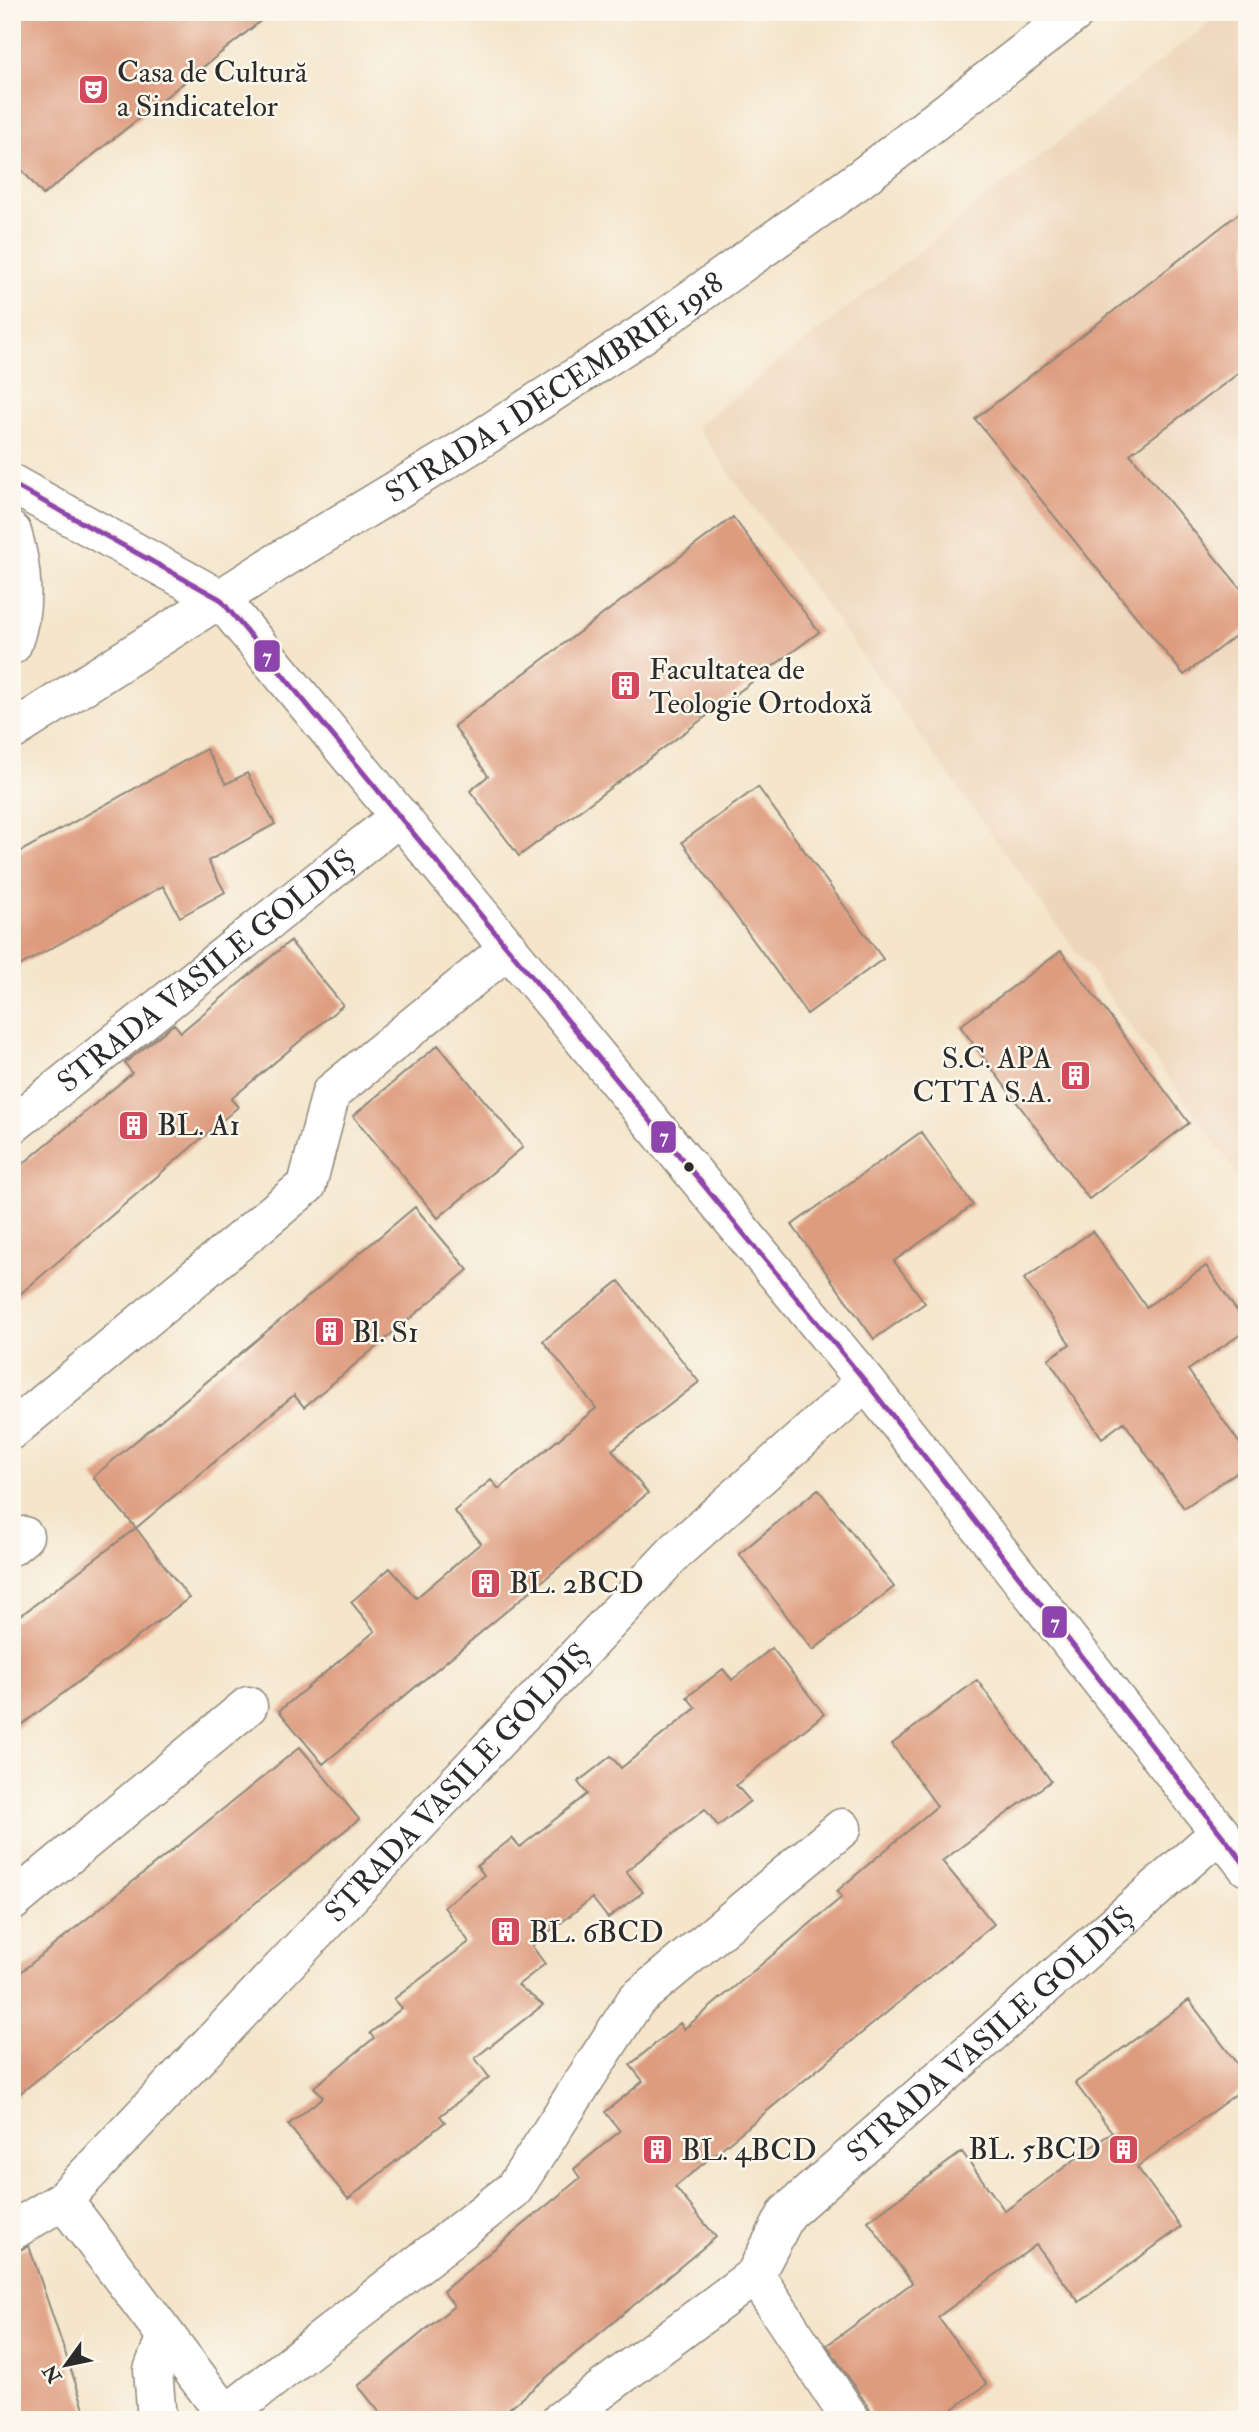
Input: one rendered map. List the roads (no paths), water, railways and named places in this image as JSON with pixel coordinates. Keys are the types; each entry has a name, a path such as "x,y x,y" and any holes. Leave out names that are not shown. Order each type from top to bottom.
{"street":[{"name":"STRADA 1 DECEMBRIE 1918","path":"12,731 471,445 641,335 860,179 1076,12"},
{"path":"12,484 220,599 866,1382 1247,1867"},
{"path":"12,532 19,556 21,596 18,631 12,645"},
{"name":"STRADA VASILE GOLDIȘ","path":"12,1125 400,816"},
{"path":"12,1430 306,1185 331,1093 509,948"},
{"name":"STRADA VASILE GOLDIȘ","path":"12,2231 63,2200 677,1550 866,1382"},
{"path":"12,1902 248,1706"},
{"path":"63,2200 228,2417 514,2189 636,2000 842,1828"},
{"name":"STRADA VASILE GOLDIȘ","path":"755,2275 787,2213 1219,1833"},
{"path":"561,2420 755,2275 851,2420"},
{"path":"158,2420 153,2370 166,2336"}],"place":[{"name":"Casa de Cultură a Sindicatelor","path":"94,89"},
{"name":"Facultatea de Teologie Ortodoxă","path":"626,686"},
{"name":"S.C. APA CTTA S.A.","path":"1075,1075"},
{"name":"BL. A1","path":"134,1125"},
{"name":"Bl. S1","path":"329,1332"},
{"name":"BL. 2BCD","path":"486,1583"},
{"name":"BL. 6BCD","path":"506,1932"},
{"name":"BL. 5BCD","path":"1124,2149"},
{"name":"BL. 4BCD","path":"658,2150"}]}
